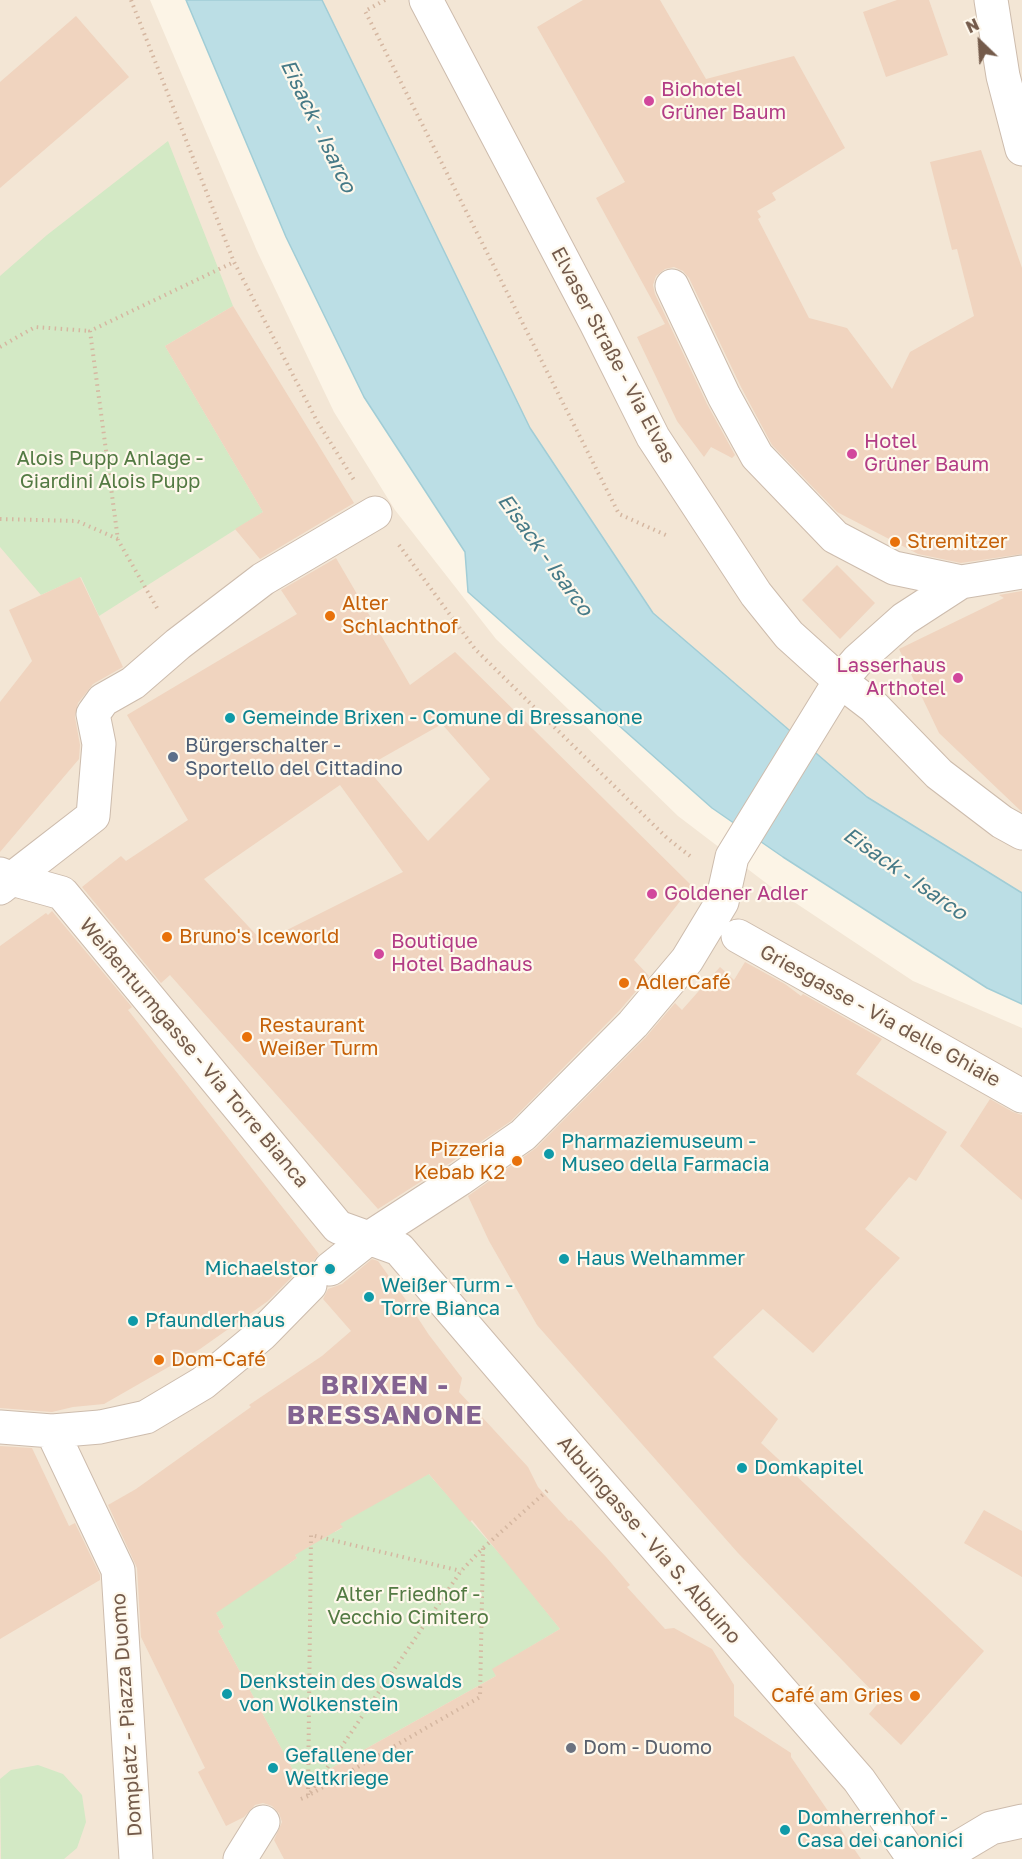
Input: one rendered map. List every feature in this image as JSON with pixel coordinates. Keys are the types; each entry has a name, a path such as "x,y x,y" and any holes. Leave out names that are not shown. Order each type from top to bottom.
{"street":[{"name":"Elvaser Straße - Via Elvas","path":"426,0 596,323 653,437 756,594 789,635 840,681 874,707 939,774 1002,822 1022,833"},
{"path":"991,0 1003,76 1022,149"},
{"path":"672,286 724,396 757,456 835,537 894,568 961,582 1022,572"},
{"path":"4,880 93,816 99,744 93,714 103,700 133,683 178,644 263,579 375,513"},
{"path":"26,1429 100,1427 146,1417 211,1376 262,1334 320,1277 369,1238 524,1135 633,1024 687,960 722,902 729,870 840,681 858,660 904,619 961,582"},
{"name":"Weißenturmgasse - Via Torre Bianca","path":"4,880 62,893 338,1227 369,1238"},
{"name":"Griesgasse - Via delle Ghiaie","path":"738,936 1022,1096"},
{"name":"Albuingasse - Via S. Albuino","path":"369,1238 399,1249 859,1780 914,1859"},
{"name":"Domplatz - Piazza Duomo","path":"26,1429 118,1570 136,1859"},
{"path":"939,1859 991,1828 1022,1821"},
{"path":"240,1859 263,1822"}],"path":[{"path":"131,0 234,262 317,421 375,513 475,649 667,838 729,870"},
{"path":"386,0 365,11 619,514 671,538"},
{"path":"0,347 35,327 90,331 234,262"},
{"path":"90,331 118,540 178,644"},
{"path":"0,519 76,521 118,540"},
{"path":"308,1796 461,1571 542,1494"},
{"path":"308,1796 311,1535 461,1571"},
{"path":"301,1799 480,1697 483,1548"}],"shaded area":[{"path":"0,0 150,0 257,251 334,412 395,510 496,639 678,816 770,886 913,981 1022,1028 1022,1859 0,1859"},
{"path":"322,0 1022,0 1022,893 867,797 653,613 530,428"}],"green space":[{"name":"Alois Pupp Anlage - Giardini Alois Pupp","path":"168,141 233,306 165,346 263,512 99,616 81,577 41,595 0,547 0,276 47,235"},
{"name":"Alter Friedhof - Vecchio Cimitero","path":"417,1461 506,1561 560,1629 493,1669 496,1676 301,1785 218,1631 224,1627 210,1603 290,1563 297,1558 291,1549 330,1523 335,1532 342,1528 337,1518"},
{"path":"38,1765 63,1774 82,1795 86,1822 77,1848 64,1859 1,1859 0,1779 11,1770"}],"water":[{"name":"Eisack - Isarco","path":"186,0 322,0 530,428 653,613 867,797 1022,893 1022,1004 987,988 783,857 712,808 468,592 465,552 364,397 286,237"}],"building":[{"path":"583,0 660,0 706,79 794,56 845,148 772,193 776,200 757,211 761,217 758,219 809,318 847,328 892,389 910,352 974,316 957,249 952,250 930,162 981,150 1022,268 1022,554 961,563 918,554 837,512 772,445 741,387 689,278 683,271 674,267 665,269 656,276 653,285 655,294 707,404 735,455 732,458 711,447 704,457 677,421 637,337 665,324 596,198 625,182 537,27"},
{"path":"897,0 929,0 948,55 886,77 863,12"},
{"path":"76,16 129,77 0,188 0,82"},
{"path":"233,306 354,503 260,559 235,529 263,512 165,346"},
{"path":"336,558 410,685 455,652 692,886 634,960 649,976 619,1011 511,1121 378,1209 170,975 161,983 82,887 121,856 126,861 188,820 127,715 297,614 281,590","holes":["442,724 490,779 428,841 366,767","340,785 403,872 263,942 204,879"]},
{"path":"837,565 875,603 840,639 802,600"},
{"path":"80,577 123,667 93,684 78,703 75,717 80,745 79,759 0,852 0,702 32,661 9,610"},
{"path":"1022,591 1022,812 939,733 899,649 1004,598 999,595"},
{"path":"52,911 132,1007 128,1010 319,1254 312,1267 304,1267 297,1272 268,1301 200,1349 104,1404 52,1412 0,1408 0,946"},
{"path":"745,962 785,984 801,996 803,994 882,1039 856,1074 947,1132 916,1181 909,1177 865,1229 900,1258 813,1353 763,1309 713,1357 778,1419 761,1443 984,1651 901,1745 869,1714 881,1700 738,1553 537,1325 489,1241 468,1196 536,1148 646,1037 675,1003 682,1010 720,967 734,980"},
{"path":"990,1099 1022,1115 1022,1200 960,1146"},
{"path":"372,1259 378,1261 462,1378 459,1392 528,1467 538,1487 607,1558 630,1585 627,1587 665,1629 674,1628 712,1649 734,1685 734,1716 791,1753 791,1757 861,1859 284,1859 274,1840 282,1822 279,1813 272,1806 263,1803 255,1805 244,1817 226,1826 198,1772 205,1768 141,1637 137,1568 108,1505 136,1489 251,1407 249,1405 322,1356 351,1331 323,1299 328,1289 342,1284","holes":["429,1474 470,1522 472,1520 560,1629 492,1669 496,1676 301,1785 218,1631 224,1627 216,1613 297,1558 295,1555 343,1527 340,1524"]},
{"path":"0,1446 32,1448 69,1526 75,1523 100,1575 100,1580 0,1639"},
{"path":"984,1510 1022,1531 1022,1577 964,1543"}],"place":[{"name":"Biohotel Grüner Baum","path":"649,101"},
{"name":"Hotel Grüner Baum","path":"852,454"},
{"name":"Stremitzer","path":"895,542"},
{"name":"Alter Schlachthof","path":"330,616"},
{"name":"Lasserhaus Arthotel","path":"958,678"},
{"name":"Gemeinde Brixen - Comune di Bressanone","path":"230,718"},
{"name":"Bürgerschalter - Sportello del Cittadino","path":"173,757"},
{"name":"Goldener Adler","path":"652,894"},
{"name":"Bruno's Iceworld","path":"167,937"},
{"name":"Boutique Hotel Badhaus","path":"379,954"},
{"name":"AdlerCafé","path":"624,983"},
{"name":"Restaurant Weißer Turm","path":"247,1037"},
{"name":"Pharmaziemuseum - Museo della Farmacia","path":"549,1154"},
{"name":"Pizzeria Kebab K2","path":"517,1161"},
{"name":"Haus Welhammer","path":"564,1259"},
{"name":"Michaelstor","path":"330,1269"},
{"name":"Weißer Turm - Torre Bianca","path":"369,1297"},
{"name":"Pfaundlerhaus","path":"133,1321"},
{"name":"Dom-Café","path":"159,1360"},
{"name":"Domkapitel","path":"742,1468"},
{"name":"Denkstein des Oswalds von Wolkenstein","path":"227,1694"},
{"name":"Café am Gries","path":"915,1696"},
{"name":"Dom - Duomo","path":"571,1748"},
{"name":"Gefallene der Weltkriege","path":"273,1768"},
{"name":"Domherrenhof - Casa dei canonici","path":"785,1830"}],"district":[{"name":"BRIXEN - BRESSANONE","path":"385,1401"}]}
